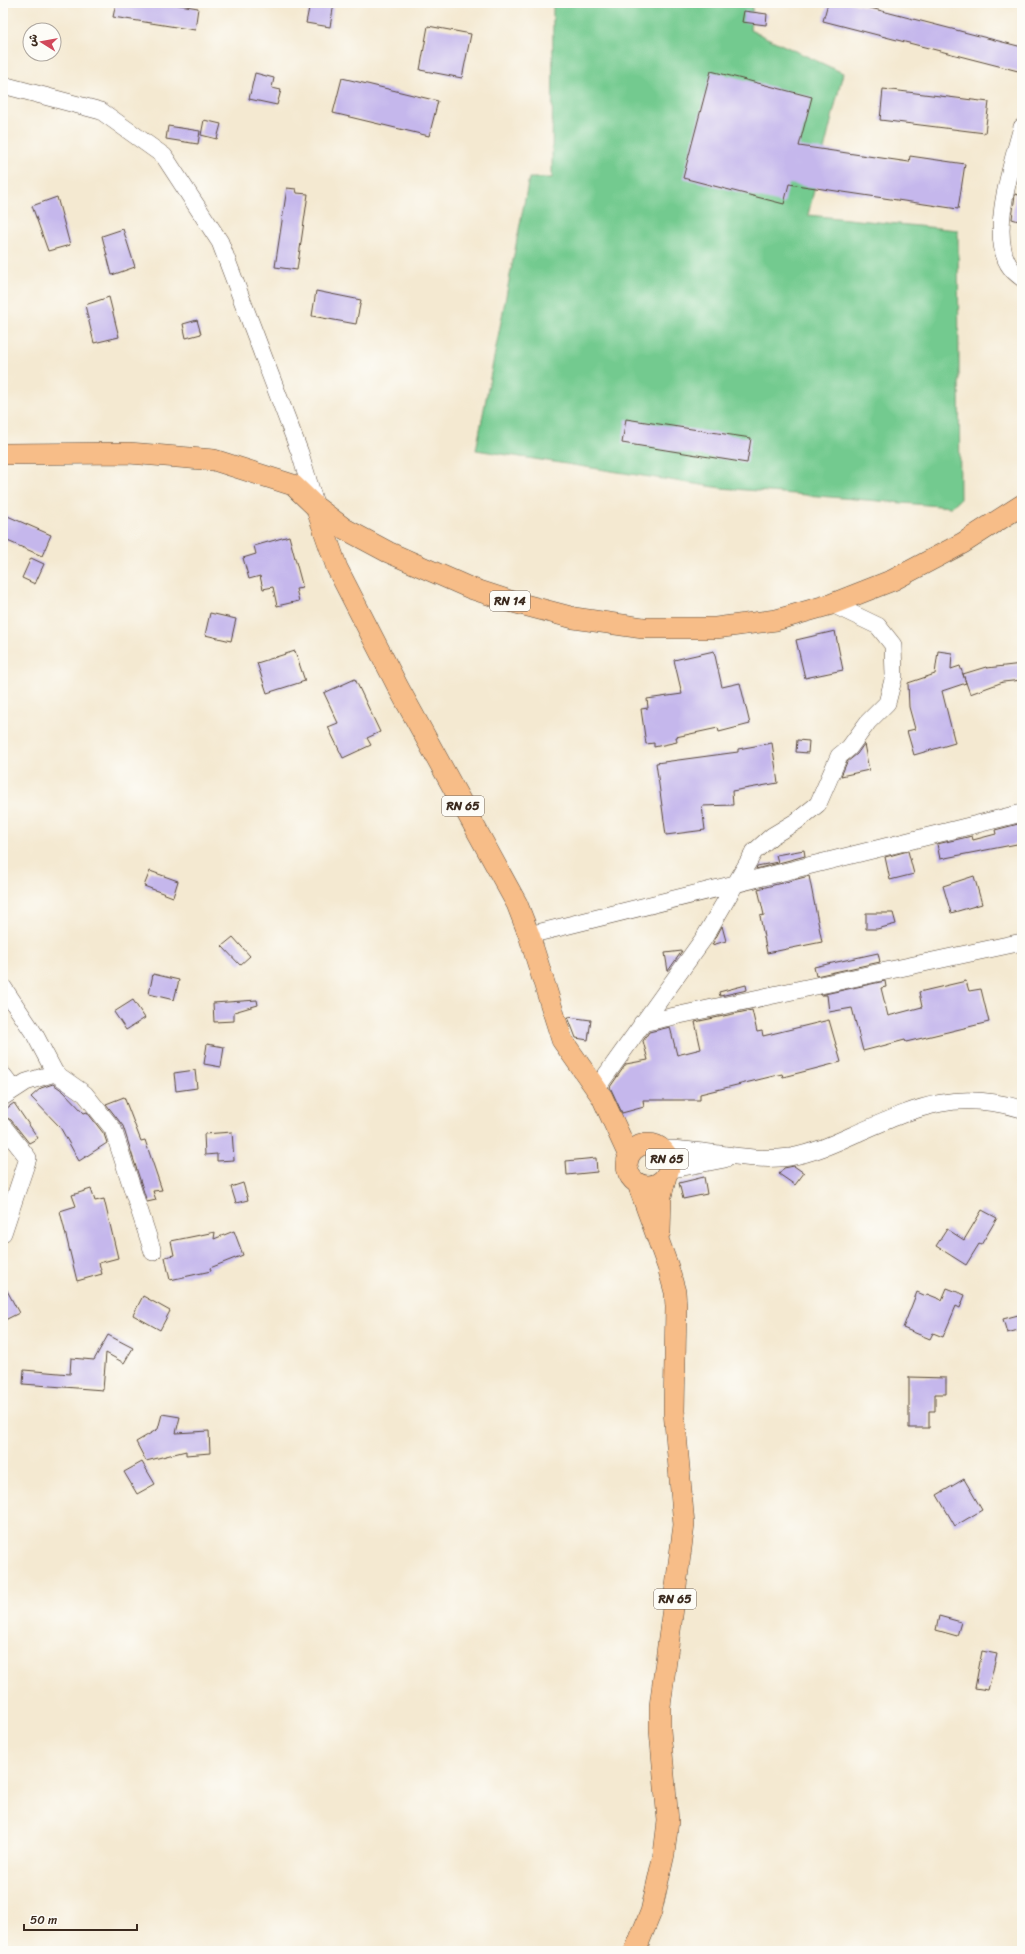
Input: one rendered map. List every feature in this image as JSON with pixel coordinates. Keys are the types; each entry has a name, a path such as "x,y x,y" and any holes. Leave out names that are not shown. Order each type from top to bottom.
{"main road":[{"name":"RN 14","path":"3,454 129,453 214,460 293,485 316,507 346,529 388,552 470,588 513,602 574,618 643,628 716,628 776,620 832,604 893,580 963,543 1022,506"},
{"name":"RN 65","path":"316,507 337,568 398,688 517,904 529,935 562,1040 601,1097 629,1156"},
{"name":"RN 65","path":"601,1097 631,1128 658,1147 667,1158 667,1173 661,1196 660,1244"},
{"name":"RN 65","path":"658,1147 640,1146 634,1149 629,1156 627,1164 628,1172 632,1179 638,1184 646,1186 661,1182 667,1173"},
{"name":"RN 65","path":"635,1951 651,1912 664,1854 668,1821 660,1730 660,1706 684,1525 674,1411 675,1292 660,1244 638,1184"}],"street":[{"path":"3,85 101,110 164,156 220,242 300,453 316,507"},
{"path":"1022,128 1005,192 1000,220 1003,249 1010,267 1022,278"},
{"path":"601,1097 642,1023 704,938 754,852 772,836 797,821 818,804 839,756 849,748 868,722 887,703 894,676 893,645 878,626 832,604"},
{"path":"529,935 1022,813"},
{"path":"642,1023 1022,942"},
{"path":"3,987 35,1035 54,1073 84,1094 113,1129 153,1252"},
{"path":"3,1075 9,1093 26,1082 54,1073"},
{"path":"658,1147 737,1157 774,1158 803,1155 908,1112 938,1103 977,1100 1000,1103 1022,1109"},
{"path":"3,1126 28,1158 3,1233"},
{"path":"667,1173 737,1157"}],"green space":[{"path":"553,3 753,3 750,30 843,73 808,215 958,230 960,499 951,507 721,488 476,450 529,178 552,178"}],"building":[{"path":"116,3 168,3 198,8 195,30 113,17"},
{"path":"310,3 334,3 330,27 306,23"},
{"path":"828,3 851,3 1022,47 1022,72 823,21"},
{"path":"744,11 767,14 766,25 742,22"},
{"path":"428,26 471,34 462,78 420,70"},
{"path":"711,71 812,97 799,146 909,162 910,156 965,164 958,209 789,184 784,204 683,178"},
{"path":"255,73 274,78 272,88 281,90 277,105 249,99"},
{"path":"342,78 438,101 429,136 333,113"},
{"path":"883,89 989,102 985,133 880,120"},
{"path":"204,120 221,124 217,139 201,135"},
{"path":"168,126 200,131 198,144 166,139"},
{"path":"287,188 296,189 297,193 308,194 297,270 275,267"},
{"path":"1015,194 1022,196 1022,222 1012,219"},
{"path":"57,197 70,245 48,251 32,206"},
{"path":"123,229 135,267 112,275 102,236"},
{"path":"316,291 361,300 356,324 312,316"},
{"path":"109,297 119,337 94,343 85,305"},
{"path":"197,320 201,334 186,338 183,324"},
{"path":"626,419 751,438 747,463 622,443"},
{"path":"3,514 51,535 42,556 3,539"},
{"path":"289,536 303,588 296,589 299,601 277,606 273,587 263,589 260,576 249,579 243,558 256,554 254,546"},
{"path":"31,558 44,564 35,584 22,578"},
{"path":"210,613 236,619 231,641 205,635"},
{"path":"835,631 843,670 805,678 796,640"},
{"path":"295,651 305,681 267,693 257,663"},
{"path":"714,651 722,687 740,683 750,724 719,732 718,728 676,737 677,742 654,747 654,743 646,744 641,709 648,708 647,699 682,694 674,660"},
{"path":"938,651 952,653 951,669 960,666 966,683 942,691 955,743 914,755 907,731 915,729 909,707 908,683 935,674"},
{"path":"1022,664 1022,680 1003,682 970,694 963,674 986,667"},
{"path":"355,679 380,732 367,738 371,745 343,758 328,727 338,723 324,693"},
{"path":"797,740 809,741 808,753 796,752"},
{"path":"772,743 778,783 732,791 733,805 702,806 705,830 666,835 656,763 738,752 738,749"},
{"path":"864,744 869,770 841,776 847,762 857,754"},
{"path":"1022,823 1022,843 940,859 937,844 972,836 973,840 996,834 995,830"},
{"path":"804,850 805,856 756,869 757,866 778,862 776,855"},
{"path":"908,851 914,874 890,880 885,857"},
{"path":"150,871 178,881 173,897 144,886"},
{"path":"809,876 822,942 767,953 760,916 764,915 758,889"},
{"path":"974,876 982,904 951,913 943,886"},
{"path":"866,913 893,913 896,924 877,929 866,929"},
{"path":"722,926 726,941 712,945 713,943"},
{"path":"233,937 250,956 240,965 222,946"},
{"path":"682,951 668,971 665,953"},
{"path":"878,953 880,962 816,976 814,967"},
{"path":"153,974 179,980 174,1000 149,994"},
{"path":"885,981 886,987 881,988 888,1016 922,1007 919,992 966,981 969,991 981,989 989,1022 906,1042 905,1040 863,1051 852,1008 829,1012 827,995 820,995"},
{"path":"746,985 747,990 720,996 719,992"},
{"path":"133,1000 145,1018 126,1030 114,1012"},
{"path":"257,1000 258,1005 234,1012 234,1021 214,1022 213,1003"},
{"path":"752,1010 757,1032 762,1031 763,1036 829,1020 841,1062 783,1077 782,1074 700,1094 700,1100 643,1100 644,1107 622,1113 610,1087 626,1064 648,1060 643,1041 649,1032 670,1027 677,1055 701,1049 695,1022"},
{"path":"568,1017 591,1020 588,1040 576,1038"},
{"path":"207,1044 224,1047 221,1067 204,1064"},
{"path":"195,1070 197,1088 176,1091 174,1073"},
{"path":"53,1084 63,1091 84,1113 87,1112 104,1134 107,1143 79,1161 60,1127 31,1097 41,1088"},
{"path":"124,1097 141,1141 145,1140 162,1190 153,1191 156,1200 147,1202 123,1126 106,1104"},
{"path":"14,1103 38,1138 29,1143 11,1120 3,1116 3,1111"},
{"path":"232,1132 234,1160 217,1161 217,1154 205,1155 204,1134"},
{"path":"596,1158 597,1172 567,1175 566,1161"},
{"path":"794,1166 804,1173 795,1185 779,1174 784,1168"},
{"path":"704,1177 707,1194 683,1199 679,1183"},
{"path":"243,1183 248,1200 236,1203 231,1187"},
{"path":"91,1189 95,1201 104,1199 118,1258 99,1263 102,1274 77,1281 60,1211 76,1206 72,1195"},
{"path":"982,1210 997,1218 981,1245 979,1244 966,1265 936,1246 947,1229 964,1240"},
{"path":"234,1231 243,1255 210,1268 211,1271 170,1280 165,1257 174,1255 171,1241 215,1232 214,1239"},
{"path":"3,1283 19,1313 3,1321"},
{"path":"947,1288 965,1295 960,1308 956,1306 943,1337 933,1333 930,1339 903,1328 917,1292 942,1300"},
{"path":"143,1296 170,1311 160,1330 133,1315"},
{"path":"1022,1314 1022,1329 1007,1333 1003,1319"},
{"path":"108,1335 133,1348 124,1363 106,1353 103,1390 23,1384 24,1370 70,1374 71,1358 94,1360"},
{"path":"909,1377 946,1378 946,1394 935,1394 935,1411 929,1411 929,1428 909,1428"},
{"path":"162,1414 180,1417 176,1433 209,1431 210,1453 186,1455 186,1451 146,1461 136,1442 158,1429"},
{"path":"142,1462 155,1484 137,1494 124,1472"},
{"path":"964,1479 982,1510 955,1526 937,1495"},
{"path":"939,1616 961,1622 957,1636 936,1630"},
{"path":"982,1651 997,1654 988,1690 975,1688"}]}
